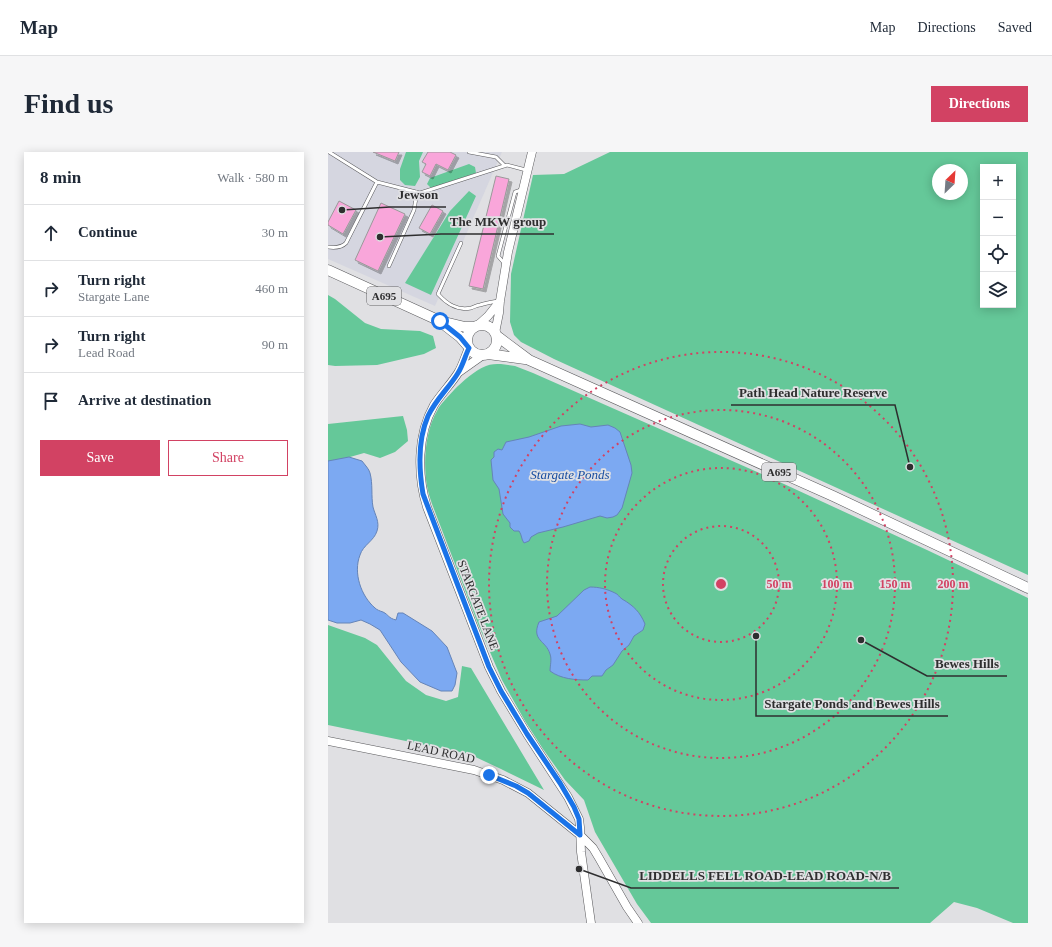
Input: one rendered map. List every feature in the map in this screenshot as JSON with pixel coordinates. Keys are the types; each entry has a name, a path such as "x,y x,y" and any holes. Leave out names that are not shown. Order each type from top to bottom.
{"main road":[{"name":"A695","path":"328,270 440,321 465,326 482,325 490,327 496,335 529,360 833,496 1028,588"},
{"name":"A695","path":"440,321 460,337 475,353 529,360"},
{"path":"468,346 468,333 470,329 476,326"},
{"path":"485,354 495,348 497,341 496,335"}],"street":[{"path":"496,335 505,264 532,152"},
{"path":"476,326 488,316 500,301"},
{"name":"STARGATE LANE","path":"468,346 458,373 434,405 428,416 424,429 420,460 423,494 489,667 501,691 527,734 560,783 579,819 580,843 591,923"},
{"name":"STARGATE LANE","path":"458,373 485,354"},
{"name":"LEAD ROAD","path":"328,741 474,770 516,786 528,793 580,835 593,848 627,907 638,923"}],"lane":[{"path":"329,152 377,182 420,193 507,165 528,171"},
{"path":"469,152 496,157 504,166"},
{"path":"328,247 338,248 346,243 377,182"},
{"path":"389,266 414,210 417,192"},
{"path":"461,242 438,294 452,307 460,309 500,301"}],"shaded area":[{"path":"328,152 502,152 435,306 328,259"}],"green space":[{"path":"406,152 423,152 419,161 420,177 415,186 405,185 400,180 400,169"},
{"path":"610,152 1028,152 1028,575 554,359 521,342 514,335 510,322 511,274 533,175 564,174"},
{"path":"469,164 475,167 476,173 431,188 427,184 430,178"},
{"path":"469,191 476,196 431,295 405,283 450,211"},
{"path":"328,295 365,323 381,329 420,331 433,336 436,348 424,354 377,365 328,365"},
{"path":"501,364 515,366 533,373 771,478 1028,598 1028,923 1013,923 977,908 954,902 930,923 651,923 637,904 595,832 584,800 565,780 543,749 502,680 478,624 428,493 425,468 426,448 430,428 439,408 454,390 473,373 488,365"},
{"path":"403,416 408,441 395,452 380,458 364,453 336,461 328,461 328,424"},
{"path":"328,625 365,638 377,645 406,681 426,695 446,701 458,697 462,666 471,668 544,790 469,754 328,725"}],"water":[{"name":"Stargate Ponds","path":"580,424 591,427 608,425 620,432 631,465 632,473 622,508 617,515 613,517 607,518 600,516 538,533 531,537 529,541 524,543 519,531 514,531 510,527 510,523 503,514 499,489 493,480 491,460 494,457 494,452 498,449 502,450 506,442 529,437 561,426"},
{"path":"349,457 362,461 368,468 371,481 373,507 378,525 376,534 361,552 358,562 358,577 362,591 370,603 377,609 396,620 398,613 403,613 432,631 447,647 457,673 455,685 452,691 441,691 420,682 401,662 380,630 370,624 361,620 350,623 337,623 328,620 328,461"},
{"path":"590,587 609,590 616,593 630,604 641,616 645,624 643,630 634,636 629,645 622,651 613,665 606,670 602,676 592,676 588,680 573,679 554,674 550,671 551,660 548,649 538,637 537,628 539,622 557,616 584,590"}],"building":[{"path":"373,152 399,152 395,161"},
{"path":"428,152 450,152 456,155 448,170 436,164 430,176 422,172 426,164 422,162"},
{"path":"496,176 509,179 483,289 469,286"},
{"path":"339,201 356,210 343,234 328,225 328,222"},
{"path":"381,203 405,214 378,271 355,260"},
{"path":"432,205 443,211 430,234 419,228"}],"place":[{"name":"Jewson","path":"342,210"},
{"name":"The MKW group","path":"380,237"},
{"name":"Path Head Nature Reserve","path":"910,467"},
{"name":"Stargate Ponds and Bewes Hills","path":"756,636"},
{"name":"Bewes Hills","path":"861,640"},
{"name":"LIDDELLS FELL ROAD-LEAD ROAD-N/B","path":"579,869"}],"route":[{"path":"440,321 460,337 469,348 458,373 440,396 428,416 424,429 420,460 423,494 489,667 501,691 527,734 560,783 574,807 579,819 580,835 528,793 516,786 489,775"}]}
